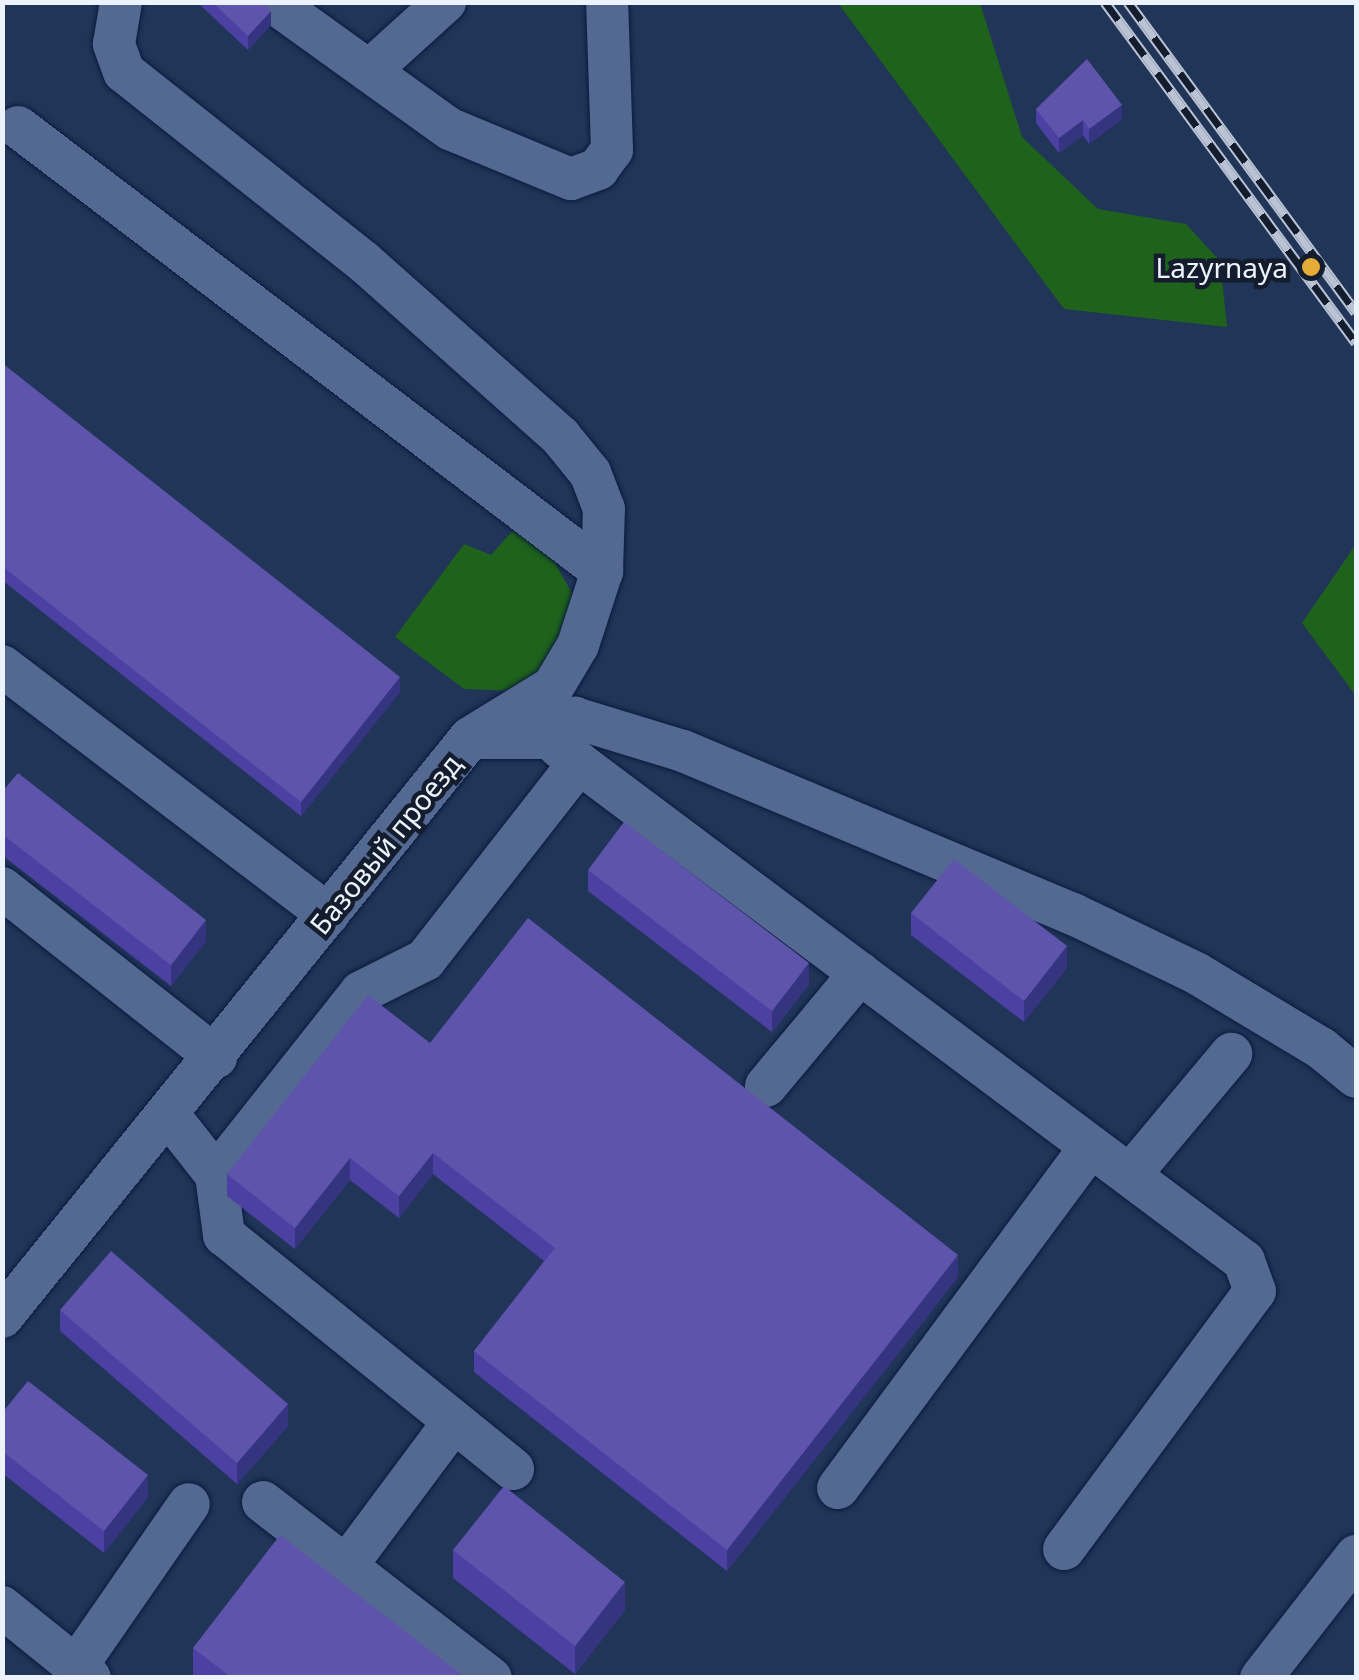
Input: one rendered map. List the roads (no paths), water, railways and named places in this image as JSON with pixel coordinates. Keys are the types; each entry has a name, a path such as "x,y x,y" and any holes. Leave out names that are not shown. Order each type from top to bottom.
{"street":[{"name":"Базовый проезд","path":"2,1317 470,738 553,686 578,645 602,571 604,508 590,473 560,436 364,262 124,72 114,44 121,2"},
{"path":"272,2 450,129 571,179 598,169 612,150 607,2"},
{"path":"369,72 446,2"},
{"path":"18,127 602,571"},
{"path":"2,666 328,914"},
{"path":"216,1175 360,992 425,960 563,751 575,718 683,751 931,854 1196,973 1321,1048 1356,1077"},
{"path":"470,738 563,751 1244,1260 1255,1291 1064,1549"},
{"path":"2,888 216,1057"},
{"path":"766,1086 860,973"},
{"path":"1130,1175 1231,1054"},
{"path":"168,1114 216,1175 224,1235 513,1469"},
{"path":"838,1488 1092,1146"},
{"path":"346,1566 453,1423"},
{"path":"262,1502 492,1678"},
{"path":"2,1607 83,1672 190,1504"},
{"path":"1261,1678 1356,1556"}],"railway":[{"path":"1105,2 1356,342"},
{"path":"1128,2 1356,312"}],"place":[{"name":"Lazyrnaya","path":"1311,267"}]}
